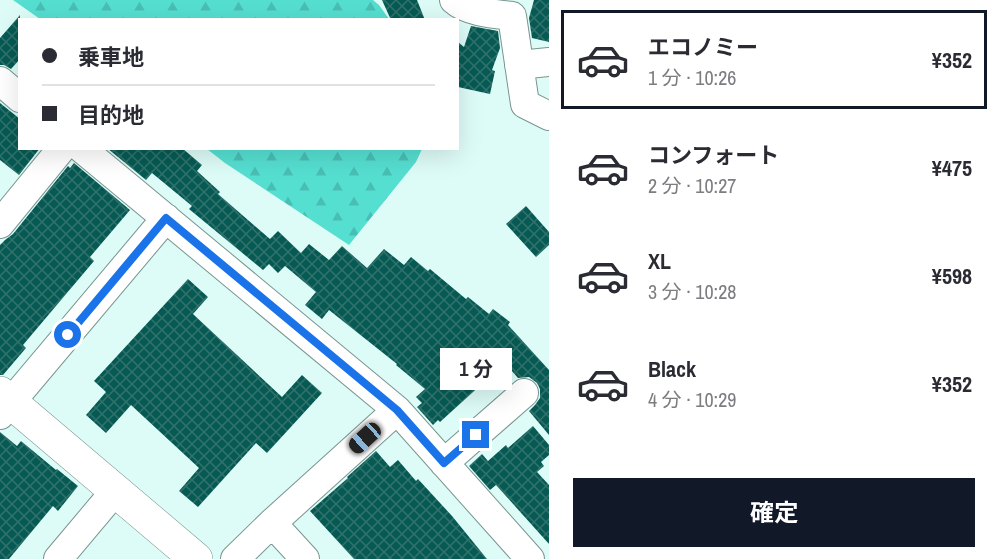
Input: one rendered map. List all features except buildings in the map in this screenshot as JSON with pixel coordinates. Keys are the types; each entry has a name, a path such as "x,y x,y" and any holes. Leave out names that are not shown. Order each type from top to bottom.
{"street":[{"path":"454,0 459,4 486,13 512,16 525,104 549,116"},
{"path":"519,65 549,62"},
{"path":"0,81 18,96"},
{"path":"0,224 60,150"},
{"path":"83,150 397,410 530,559"},
{"path":"166,218 4,403 116,490 196,559"},
{"path":"444,463 524,393"},
{"path":"235,559 397,410"},
{"path":"58,559 116,490"},
{"path":"272,523 305,559"}],"green space":[{"path":"13,0 373,0 388,18 39,18"},
{"path":"208,150 422,150 416,162 349,245"}],"route":[{"path":"68,335 166,218 397,410 444,463 476,435"}]}
